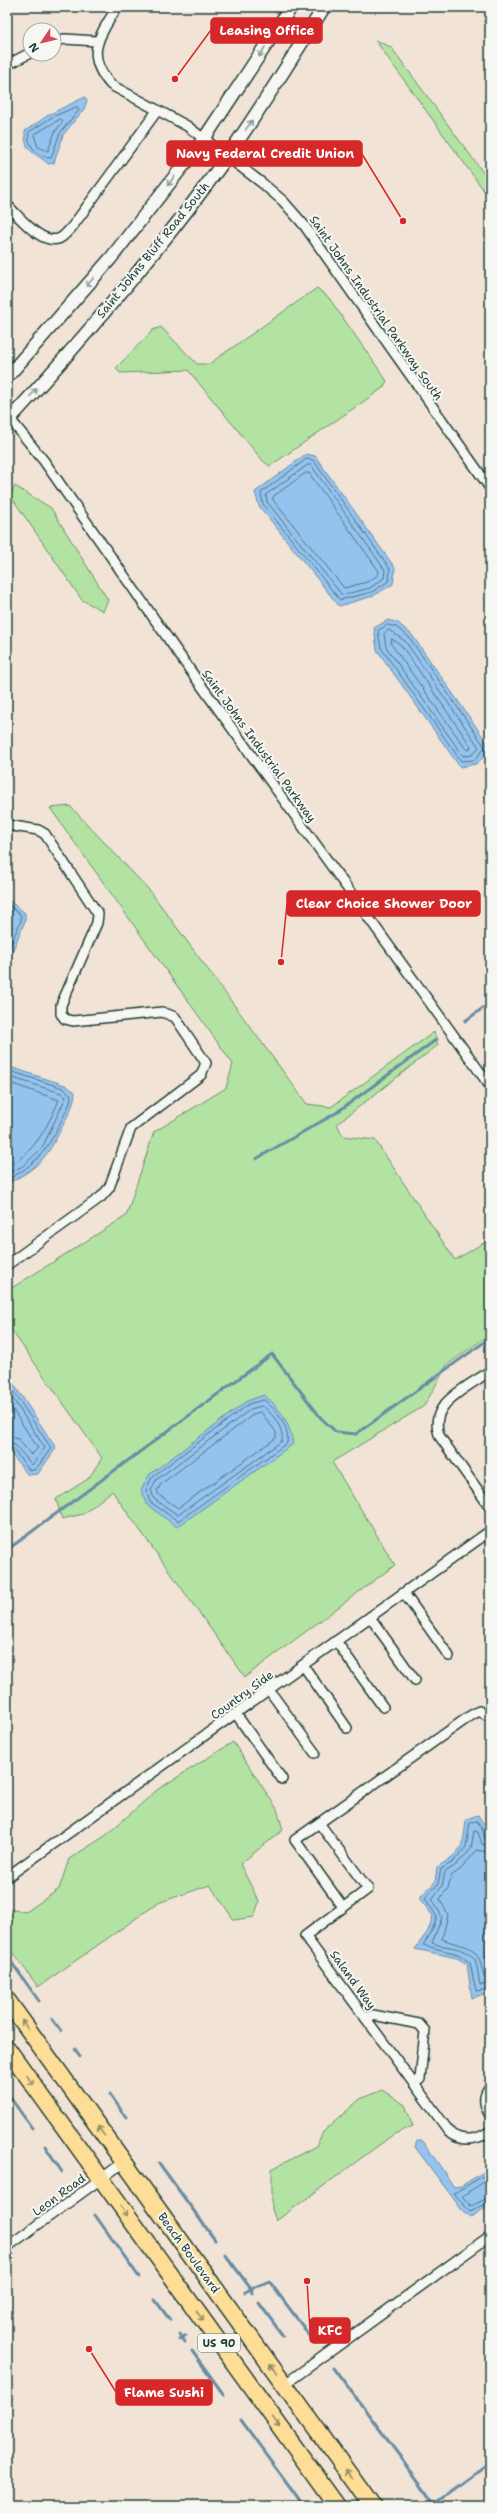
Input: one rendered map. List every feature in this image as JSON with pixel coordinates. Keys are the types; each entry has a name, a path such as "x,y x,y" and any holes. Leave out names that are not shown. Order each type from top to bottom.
{"highway":[{"name":"Beach Boulevard","path":"7,2000 372,2506"},
{"name":"US 90","path":"7,2048 337,2506"}],"main road":[{"path":"7,377 106,263 204,139 291,7"},
{"name":"Saint Johns Bluff Road South","path":"8,418 88,331 226,157 264,104 324,7"}],"street":[{"path":"62,40 96,41 117,7"},
{"name":"Saint Johns Industrial Parkway South","path":"96,41 97,64 102,75 111,85 187,126 272,192 304,225 490,488"},
{"path":"7,65 22,57"},
{"path":"7,205 40,235 50,240 58,239 72,227 157,111"},
{"name":"Saint Johns Industrial Parkway","path":"8,418 44,461 186,663 490,1086"},
{"path":"7,825 38,830 45,834 98,914 97,922 61,1005 61,1014 65,1019 74,1021 162,1012 170,1014 175,1017 206,1063 201,1075 131,1128 108,1188 101,1197 7,1264"},
{"path":"490,1371 444,1404 438,1412 435,1426 440,1437 490,1507"},
{"name":"Country Side","path":"7,1878 490,1531"},
{"path":"404,1593 449,1656"},
{"path":"370,1617 415,1680"},
{"path":"336,1642 383,1707"},
{"path":"303,1665 347,1728"},
{"path":"269,1690 315,1753"},
{"path":"343,1907 295,1840 470,1716 479,1711 490,1717"},
{"path":"236,1714 282,1779"},
{"name":"Saland Way","path":"319,1823 368,1889 305,1936 451,2134 458,2138 474,2139 490,2131"},
{"path":"366,2018 373,2015 419,2024 425,2032 420,2080 414,2084"},
{"path":"490,2087 485,2095 484,2101 490,2115"},
{"name":"Leon Road","path":"7,2248 124,2162"},
{"path":"284,2384 490,2236"}],"green space":[{"path":"375,40 391,47 490,182 490,199"},
{"path":"317,288 329,298 387,381 383,388 270,466 263,461 188,370 120,373 116,368 153,330 161,327 197,364 209,364"},
{"path":"15,486 51,508 108,600 103,611 82,600 10,495"},
{"path":"70,806 150,891 307,1104 331,1107 434,1032 438,1045 337,1124 343,1136 375,1140 455,1260 490,1239 490,1334 447,1365 424,1406 332,1462 395,1565 245,1677 112,1491 83,1514 62,1519 56,1499 88,1479 102,1458 7,1324 7,1291 126,1216 154,1132 226,1088 233,1064 50,808"},
{"path":"233,1742 277,1809 283,1830 240,1864 259,1902 254,1917 234,1920 210,1885 158,1903 38,1987 7,1944 7,1909 26,1912 59,1889 69,1859 105,1836 157,1790"},
{"path":"382,2090 405,2105 413,2126 394,2134 276,2221 272,2209 272,2169 316,2146 323,2132 360,2099"}],"water":[{"path":"85,97 87,101 84,109 63,135 54,163 48,164 28,148 26,144 25,131 50,114"},
{"path":"306,454 315,456 395,568 393,584 373,596 339,606 259,506 255,492"},
{"path":"388,620 398,623 412,635 488,744 489,752 476,764 460,767 377,650 374,628"},
{"path":"7,899 25,913 25,921 7,964"},
{"path":"7,1063 10,1067 65,1085 75,1092 72,1106 57,1138 46,1154 27,1173 7,1184"},
{"path":"7,1374 56,1448 38,1474 28,1475 7,1449"},
{"path":"264,1395 284,1417 290,1429 293,1444 177,1527 146,1504 141,1490 149,1475 247,1401"},
{"path":"478,1815 487,1829 490,1851 490,1992 472,1998 467,1964 457,1958 415,1949 428,1931 433,1916 419,1898 435,1882 437,1867 452,1857 460,1848 464,1836 466,1819"},
{"path":"417,2141 423,2141 454,2187 461,2186 490,2168 490,2205 471,2217 464,2213 415,2147"}],"waterway":[{"path":"465,1021 490,1003"},
{"path":"256,1159 336,1113 437,1039"},
{"path":"7,1550 272,1354 321,1418 336,1432 356,1434 490,1338"},
{"path":"7,1956 39,2001"},
{"path":"52,2019 61,2031"},
{"path":"75,2049 80,2056"},
{"path":"7,2093 32,2128"},
{"path":"110,2094 126,2117"},
{"path":"45,2146 62,2172"},
{"path":"159,2163 215,2240"},
{"path":"95,2215 139,2277"},
{"path":"225,2254 251,2289 252,2293"},
{"path":"245,2292 269,2281 316,2344"},
{"path":"155,2300 170,2320"},
{"path":"259,2303 283,2336"},
{"path":"180,2334 185,2342"},
{"path":"179,2340 186,2335"},
{"path":"192,2351 224,2395"},
{"path":"333,2367 437,2506"},
{"path":"241,2420 304,2506"},
{"path":"435,2503 490,2463"}],"place":[{"name":"Leasing Office","path":"175,79"},
{"name":"Navy Federal Credit Union","path":"403,221"},
{"name":"Clear Choice Shower Door","path":"281,962"},
{"name":"KFC","path":"307,2281"},
{"name":"Flame Sushi","path":"89,2349"}]}
